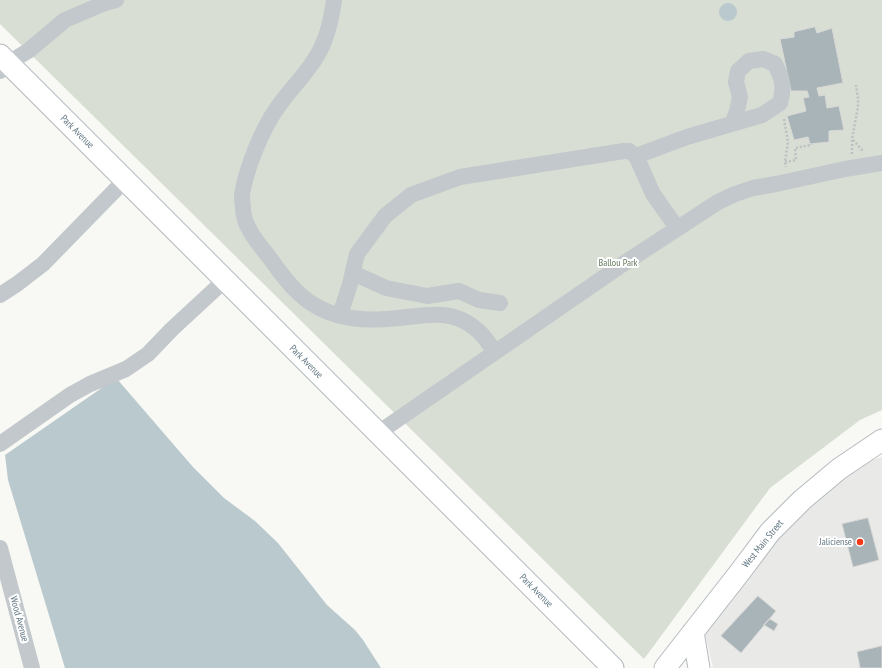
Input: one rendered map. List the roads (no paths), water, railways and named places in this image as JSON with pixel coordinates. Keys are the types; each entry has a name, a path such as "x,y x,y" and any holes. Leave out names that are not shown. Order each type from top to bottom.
{"main road":[{"name":"Park Avenue","path":"3,63 125,180 613,668"},
{"name":"West Main Street","path":"665,668 774,528 802,500 839,469 882,440"},
{"path":"693,632 699,668"}],"street":[{"path":"3,63 28,50 65,20 105,3 116,0"},
{"path":"334,0 330,26 323,44 313,62 281,102 263,132 254,151 242,197 243,212 248,227 254,238 279,270 302,296 326,311 350,318 366,320 430,314 446,315 461,320 475,328 484,336 495,352"},
{"path":"636,156 732,124"},
{"path":"340,315 350,284 357,254 386,216 411,195 460,177 629,151 636,156 653,194 677,228"},
{"path":"378,433 623,264 718,202 753,188 882,163"},
{"path":"0,295 43,264 125,180"},
{"path":"353,273 386,288 427,296 459,291 479,300 500,303"},
{"path":"0,444 70,395 90,384 126,369 148,354 172,329 225,280"},
{"name":"Wood Avenue","path":"0,548 32,668"}],"place":[{"name":"Jaliciense","path":"860,542"}],"park label":[{"name":"Ballou Park","path":"618,263"}]}
